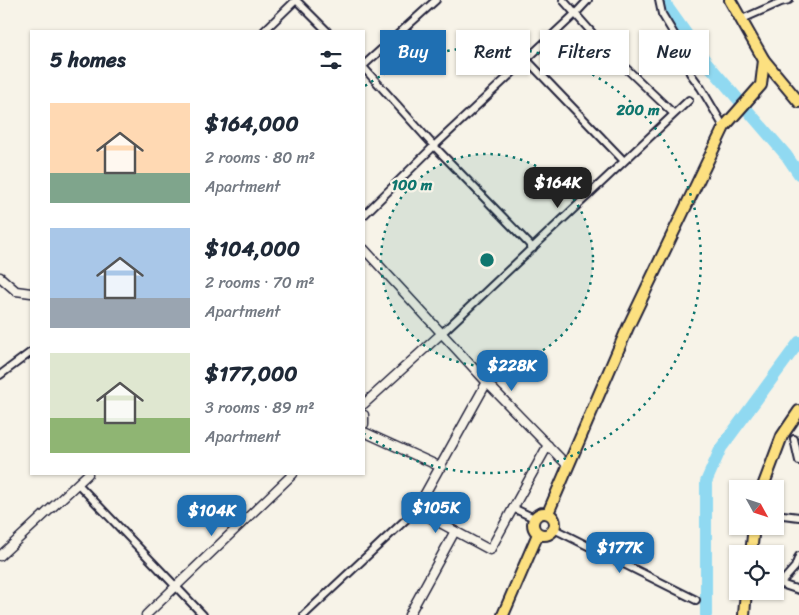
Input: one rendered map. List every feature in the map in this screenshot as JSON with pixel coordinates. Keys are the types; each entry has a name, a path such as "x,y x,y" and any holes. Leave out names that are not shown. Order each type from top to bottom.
{"main road":[{"path":"730,0 764,60 799,102"},
{"path":"548,513 628,327 724,127 761,85 764,60"},
{"path":"765,480 782,436 799,411"},
{"path":"548,513 554,518 556,526 549,535 541,536 533,525 534,518 540,514 548,513"},
{"path":"503,615 538,534"},
{"path":"744,615 745,600"}],"street":[{"path":"265,30 296,0 326,30"},
{"path":"365,66 436,0"},
{"path":"563,0 609,52 674,114"},
{"path":"530,55 588,0"},
{"path":"659,0 662,14 677,39 690,73 724,127"},
{"path":"740,20 789,0"},
{"path":"530,63 624,161"},
{"path":"365,68 434,146 533,248"},
{"path":"365,214 509,75"},
{"path":"365,403 533,248 689,100"},
{"path":"365,249 487,382 568,466"},
{"path":"0,277 16,291 30,293"},
{"path":"0,375 30,353"},
{"path":"304,615 416,510 487,382"},
{"path":"365,432 441,467"},
{"path":"782,436 796,439 799,461"},
{"path":"416,510 490,550 548,445"},
{"path":"0,556 87,475"},
{"path":"146,615 292,475"},
{"path":"78,484 203,615"},
{"path":"513,508 534,518"},
{"path":"784,515 799,517"},
{"path":"554,530 696,600"},
{"path":"408,615 456,531"},
{"path":"784,577 795,567 799,556"},
{"path":"784,585 799,590"}],"waterway":[{"path":"665,0 668,8 707,63 786,155 799,174"},
{"path":"706,615 706,482 721,448 799,342"}]}
